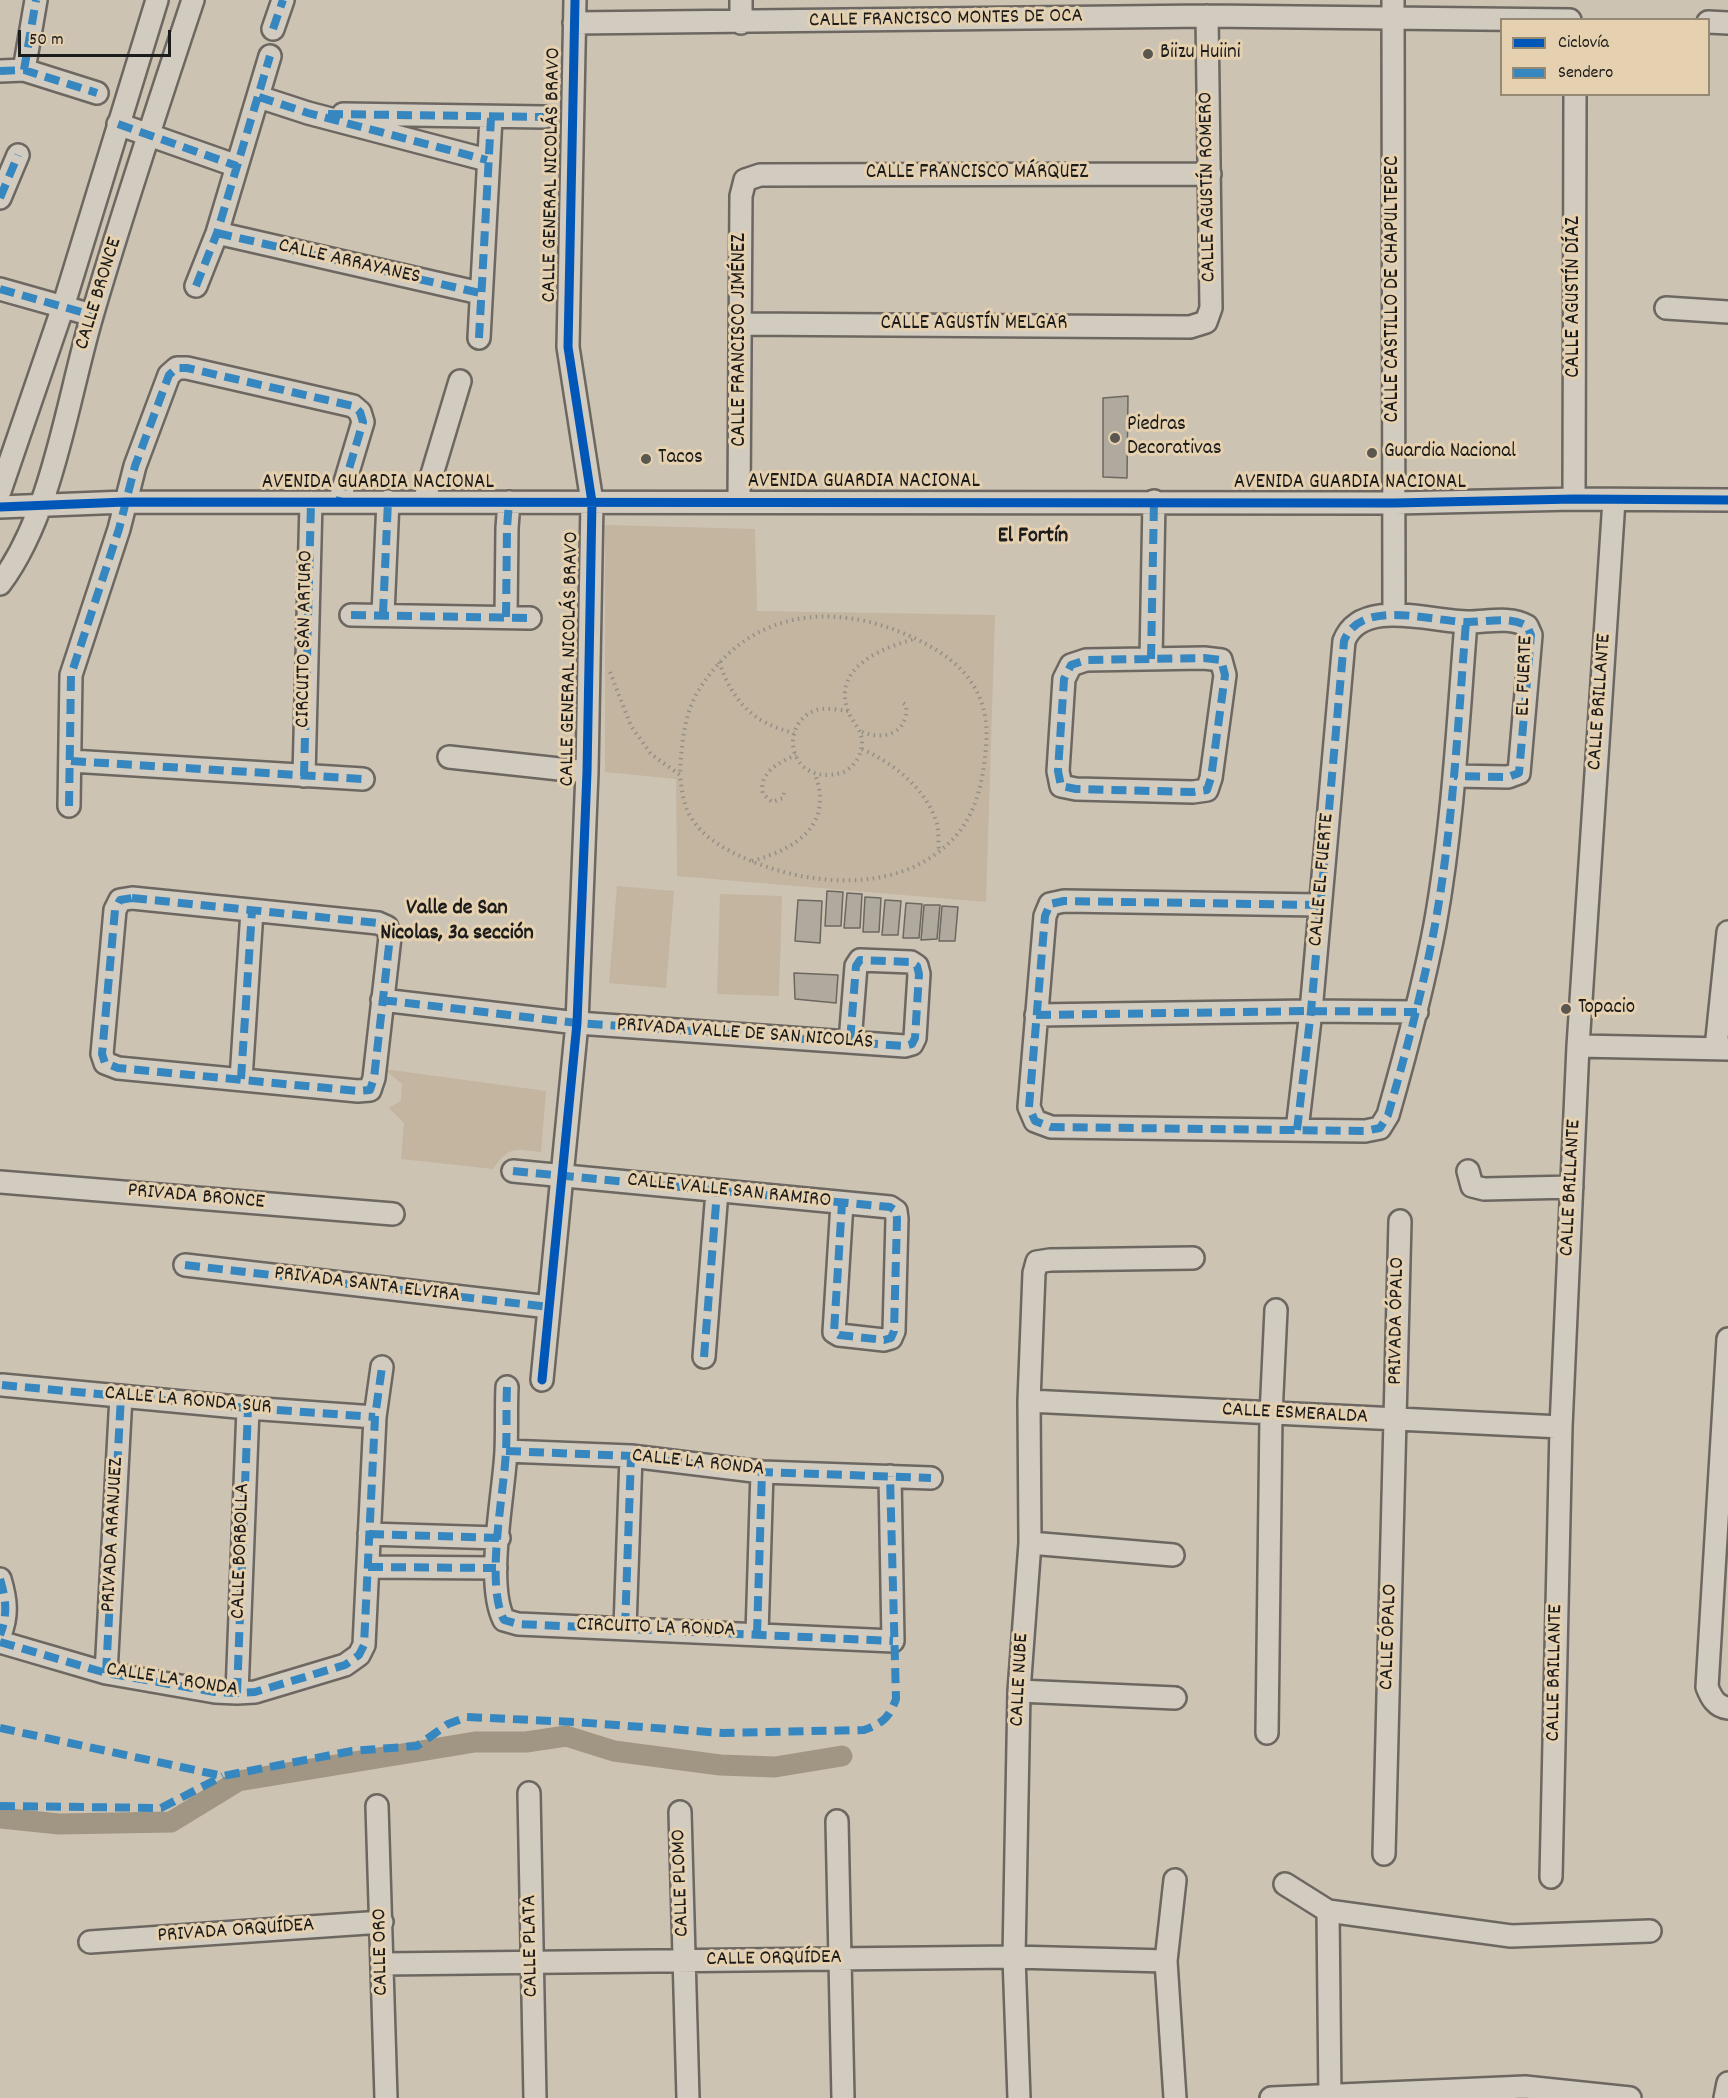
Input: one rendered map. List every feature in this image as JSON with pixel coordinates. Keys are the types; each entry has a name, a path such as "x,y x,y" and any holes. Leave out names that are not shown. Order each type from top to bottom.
{"street":[{"path":"24,70 36,0"},
{"name":"CALLE BRONCE","path":"0,491 63,307 157,0"},
{"name":"CALLE BRONCE","path":"0,584 21,549 41,506 92,315 193,0"},
{"path":"273,29 283,0"},
{"name":"CALLE GENERAL NICOLÁS BRAVO","path":"542,1380 577,1023 587,772 592,502 568,347 575,0"},
{"path":"741,0 741,23"},
{"path":"1575,0 1575,18"},
{"name":"CALLE FRANCISCO MONTES DE OCA","path":"574,23 741,23 1207,16 1393,9 1538,18"},
{"name":"CALLE CASTILLO DE CHAPULTEPEC","path":"1393,9 1394,614"},
{"name":"CALLE AGUSTÍN ROMERO","path":"1206,322 1211,308 1207,16"},
{"path":"1710,22 1728,23"},
{"path":"196,286 217,233 270,56"},
{"path":"0,71 24,70 97,93"},
{"name":"CALLE AGUSTÍN DÍAZ","path":"1574,499 1575,96"},
{"path":"259,97 308,113 487,160"},
{"path":"308,113 491,118 544,117"},
{"path":"479,338 491,118"},
{"path":"118,124 237,166"},
{"path":"0,198 18,155"},
{"name":"CALLE FRANCISCO MÁRQUEZ","path":"746,180 760,175 1210,174"},
{"name":"CALLE FRANCISCO JIMÉNEZ","path":"739,501 742,324 741,196 746,180"},
{"name":"CALLE ARRAYANES","path":"217,233 480,293"},
{"path":"0,289 92,315"},
{"path":"1666,308 1728,312"},
{"name":"CALLE AGUSTÍN MELGAR","path":"742,324 1190,327 1206,322"},
{"path":"69,806 71,675 119,529 135,466 169,375 177,368 353,406 360,412 363,422 339,502"},
{"path":"424,501 460,381"},
{"name":"AVENIDA GUARDIA NACIONAL","path":"0,507 125,501 1395,503 1574,499 1728,500"},
{"name":"CALLE BRILLANTE","path":"1551,1876 1561,1427 1578,1046 1614,500"},
{"path":"383,614 388,501"},
{"path":"1151,659 1154,501"},
{"name":"CIRCUITO SAN ARTURO","path":"304,776 310,502"},
{"path":"507,617 509,502"},
{"name":"EL FUERTE","path":"1349,630 1360,621 1394,614 1466,622 1518,620 1527,626 1531,635 1519,773 1508,777 1454,776"},
{"path":"351,615 530,618"},
{"path":"1320,905 1064,901 1050,904 1045,916 1029,1107 1035,1121 1051,1127 1365,1131 1380,1128 1388,1115 1417,1012 1435,924 1454,776 1466,622"},
{"name":"CALLE EL FUERTE","path":"1297,1130 1311,1011 1344,641 1349,630"},
{"path":"1151,659 1221,660 1225,675 1211,778 1207,790 1146,791 1076,789 1061,786 1058,771 1064,679 1071,665 1086,660 1151,659"},
{"path":"449,757 587,772"},
{"path":"71,760 363,779"},
{"path":"132,898 378,923 387,927 390,937 382,1000 374,1078 370,1090 358,1091 118,1068 105,1063 102,1054 115,910 120,900 132,898"},
{"path":"241,1079 252,911"},
{"path":"1578,1046 1722,1048 1728,932"},
{"name":"PRIVADA VALLE DE SAN NICOLÁS","path":"382,1000 577,1023 905,1046 912,1044 919,974 917,966 911,962 860,960 856,966 850,1042"},
{"path":"1036,1015 1311,1011 1417,1012"},
{"name":"CALLE VALLE SAN RAMIRO","path":"513,1171 890,1207 896,1210 894,1330 891,1338 884,1340 839,1335 834,1332 832,1326 842,1203"},
{"path":"1468,1171 1472,1186 1484,1189 1572,1187"},
{"name":"PRIVADA BRONCE","path":"0,1182 393,1214"},
{"path":"704,1357 717,1191"},
{"name":"PRIVADA ÓPALO","path":"1396,1420 1400,1221"},
{"name":"CALLE NUBE","path":"1019,2098 1014,1957 1019,1690 1030,1543 1029,1401 1034,1274 1037,1262 1050,1260 1193,1258"},
{"name":"PRIVADA SANTA ELVIRA","path":"185,1265 549,1307"},
{"path":"1267,1733 1271,1414 1276,1310"},
{"path":"1720,1703 1707,1687 1728,1339"},
{"name":"CALLE LA RONDA","path":"0,1642 106,1673 237,1694 255,1692 345,1665 359,1655 364,1645 375,1417 382,1367"},
{"name":"CALLE LA RONDA SUR","path":"2,1385 248,1408 375,1417"},
{"path":"369,1534 499,1538 506,1451 507,1386"},
{"name":"PRIVADA ARANJUEZ","path":"106,1673 121,1396"},
{"name":"CALLE ESMERALDA","path":"1029,1401 1561,1427"},
{"name":"CALLE BORBOLLA","path":"237,1694 248,1408"},
{"name":"CALLE ÓPALO","path":"1384,1854 1396,1420"},
{"name":"CALLE LA RONDA","path":"506,1451 631,1456 762,1472 931,1478"},
{"path":"626,1628 631,1456"},
{"path":"757,1634 762,1472"},
{"name":"CIRCUITO LA RONDA","path":"499,1538 496,1568 498,1610 504,1620 518,1624 893,1641 890,1476"},
{"path":"1030,1543 1173,1555"},
{"path":"368,1567 496,1568"},
{"path":"0,1579 6,1599 6,1621 0,1635"},
{"path":"1019,1690 1175,1698"},
{"name":"CALLE PLATA","path":"529,1793 535,2098"},
{"name":"CALLE ORO","path":"377,1806 386,2098"},
{"name":"CALLE PLOMO","path":"680,1812 688,2098"},
{"path":"837,1821 843,2098"},
{"path":"1175,1880 1166,1961 1175,2098"},
{"path":"1285,1884 1328,1911 1511,1936 1650,1932"},
{"path":"1328,1911 1330,2097"},
{"name":"PRIVADA ORQUÍDEA","path":"90,1942 382,1922"},
{"name":"CALLE ORQUÍDEA","path":"382,1964 1014,1957 1166,1961"},
{"path":"1725,2098 1728,2083"},
{"path":"1271,2098 1525,2087 1629,2098"}],"path":[{"path":"829,615 852,618 917,638 951,660 968,675 983,700 987,718 986,753 976,803 967,822 939,852 904,870 876,878 818,880 782,873 725,849 706,836 691,819 683,797 680,775 685,727 693,702 719,662 737,646 763,629 790,619 829,615"},
{"path":"848,711 815,710 802,721 794,734 792,746 807,772 826,777 846,771 860,758 864,741 848,711 846,701 848,681 863,660 885,647 917,638"},
{"path":"719,662 728,687 742,706 776,729 794,734"},
{"path":"608,665 632,726 651,754 680,775"},
{"path":"861,732 873,736 887,736 898,731 907,714 906,705 902,702"},
{"path":"861,749 887,762 921,794 937,825 939,852"},
{"path":"784,794 783,798 772,802 763,794 762,785 772,768 796,755"},
{"path":"751,861 781,852 795,844 812,825 819,814 822,794 815,774"}],"shaded area":[{"path":"605,525 755,529 757,611 995,615 986,902 677,876 676,779 605,772"},
{"path":"617,886 674,891 666,988 609,983"},
{"path":"720,894 782,896 779,996 717,994"},
{"path":"384,1069 546,1091 541,1152 513,1151 503,1156 493,1169 401,1159 404,1123 389,1108 401,1101 402,1084"}],"building":[{"name":"Piedras Decorativas","path":"1128,396 1127,478 1103,477 1103,398"},
{"path":"827,891 843,892 841,926 825,926"},
{"path":"847,893 862,894 860,928 844,928"},
{"path":"865,897 881,898 879,932 863,932"},
{"path":"798,900 822,901 820,943 795,941"},
{"path":"885,900 901,901 898,935 882,935"},
{"path":"906,903 922,904 919,938 903,938"},
{"path":"924,905 940,905 937,939 921,940"},
{"path":"942,906 958,907 955,941 939,941"},
{"path":"794,973 838,975 836,1003 795,999"}],"waterway":[{"path":"0,1818 59,1824 171,1822 238,1781 475,1742 526,1742 566,1736 614,1751 720,1765 775,1767 842,1756"}],"marked path":[{"path":"24,70 36,0"},
{"path":"273,29 283,0"},
{"path":"196,286 217,233 270,56"},
{"path":"0,71 24,70 97,93"},
{"path":"259,97 308,113 487,160"},
{"path":"328,114 544,117"},
{"path":"479,338 491,118"},
{"path":"118,124 237,166"},
{"path":"0,198 18,155"},
{"path":"217,233 480,293"},
{"path":"0,289 92,315"},
{"path":"69,806 71,675 119,529 135,466 169,375 177,368 187,368 353,406 360,412 363,422 339,502"},
{"path":"383,614 388,501"},
{"path":"1151,659 1154,501"},
{"path":"304,776 311,502"},
{"path":"506,617 509,502"},
{"path":"351,615 530,618"},
{"path":"1297,1130 1311,1011 1344,641 1353,628 1365,619 1399,615 1468,622 1506,620 1527,626 1531,635 1519,773 1508,777 1454,776"},
{"path":"1320,905 1064,901 1050,904 1045,916 1029,1107 1035,1121 1051,1127 1365,1131 1380,1128 1388,1115 1401,1068 1420,997 1435,925 1451,812 1466,622"},
{"path":"1204,658 1221,660 1225,675 1211,778 1207,790 1193,792 1076,789 1061,786 1058,771 1064,679 1071,665 1086,660 1204,658"},
{"path":"71,761 363,779"},
{"path":"132,898 378,923 387,927 390,937 374,1078 370,1090 358,1091 118,1068 105,1063 102,1054 115,910 120,900 132,898"},
{"path":"241,1079 252,911"},
{"path":"382,1000 577,1023 905,1046 912,1044 915,1038 919,974 917,966 911,962 860,960 856,966 850,1042"},
{"path":"1036,1015 1311,1011 1417,1012"},
{"path":"513,1171 890,1207 896,1211 897,1219 894,1331 891,1338 884,1340 839,1335 834,1332 842,1203"},
{"path":"704,1357 717,1191"},
{"path":"185,1265 549,1307"},
{"path":"0,1642 106,1673 215,1692 237,1693 255,1692 345,1665 359,1655 364,1645 375,1417 382,1367"},
{"path":"2,1385 248,1408 375,1417"},
{"path":"507,1387 506,1451 496,1562 496,1584 504,1620 518,1624 893,1641"},
{"path":"106,1673 121,1396"},
{"path":"237,1693 248,1408"},
{"path":"506,1451 631,1456 762,1472 931,1478"},
{"path":"625,1628 631,1456"},
{"path":"757,1634 762,1472"},
{"path":"0,1728 223,1776 352,1751 417,1746 448,1724 467,1717 723,1733 864,1730 884,1719 891,1711 896,1699 890,1476"},
{"path":"369,1534 499,1538"},
{"path":"368,1567 496,1568"},
{"path":"0,1579 5,1607 0,1635"},
{"path":"0,1806 161,1808 223,1776"}],"cycle path":[{"path":"542,1380 577,1023 587,772 592,502 568,347 575,0"},
{"path":"0,507 125,502 1395,503 1574,499 1728,500"}],"place":[{"name":"Biizu Huiini","path":"1148,54"},
{"name":"Piedras Decorativas","path":"1115,438"},
{"name":"Guardia Nacional","path":"1372,453"},
{"name":"Tacos","path":"646,459"},
{"name":"Topacio","path":"1566,1009"}],"district":[{"name":"El Fortín","path":"1033,538"},
{"name":"Valle de San Nicolas, 3a sección","path":"457,922"}]}
